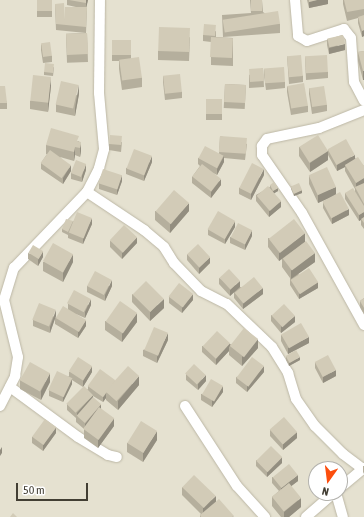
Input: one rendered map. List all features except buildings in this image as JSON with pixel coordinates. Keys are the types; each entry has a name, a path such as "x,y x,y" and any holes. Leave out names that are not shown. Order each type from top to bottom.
{"street":[{"path":"0,406 15,376 18,357 16,340 4,300 14,268 87,192 99,168 104,149 99,93 100,0"},
{"path":"295,0 298,36 307,41 344,29 351,38 354,82 364,101"},
{"path":"364,110 319,128 267,139 262,146 262,154 302,213 364,325"},
{"path":"87,192 159,243 174,263 201,291 227,304 272,347 288,373 296,399 315,426 343,454 363,468 348,481"},
{"path":"10,387 78,437 108,455 117,457"},
{"path":"185,406 237,486 265,517"},
{"path":"306,517 325,501"},
{"path":"338,501 343,517"}],"shaded area":[{"path":"0,0 364,0 364,517 0,517"}]}
